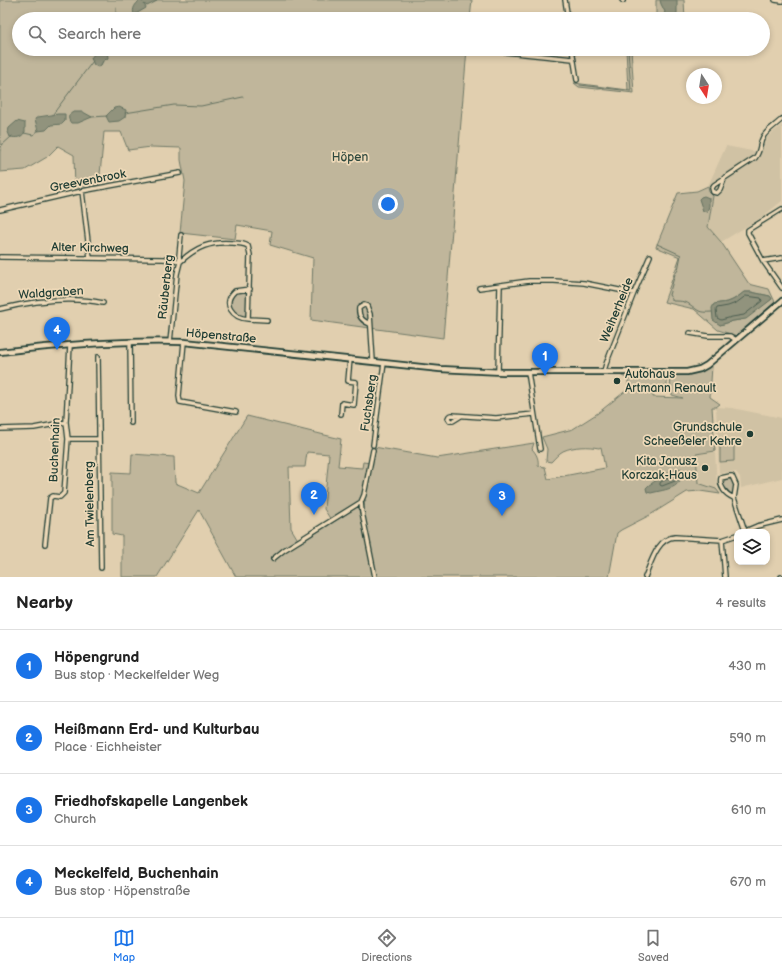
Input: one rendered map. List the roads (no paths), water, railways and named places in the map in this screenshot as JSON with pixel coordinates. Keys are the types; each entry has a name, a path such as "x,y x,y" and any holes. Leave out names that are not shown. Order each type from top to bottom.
{"main road":[{"name":"Höpenstraße","path":"0,352 130,341 184,342 440,369 498,372 692,372 707,365 782,301"}],"street":[{"path":"565,0 567,12"},
{"path":"775,0 782,1"},
{"path":"544,56 573,59"},
{"path":"573,56 577,80"},
{"path":"725,177 719,191 716,193 713,192 713,186 725,177 755,158 759,153 761,140 764,135 782,119"},
{"name":"Greevenbrook","path":"0,210 82,191 180,173"},
{"path":"82,191 90,258"},
{"path":"782,209 748,230 748,236 782,288"},
{"name":"Räuberberg","path":"170,342 177,274 180,262 179,256 181,235"},
{"path":"180,262 194,251 209,244 222,242 244,244 248,246 250,255 248,319"},
{"name":"Weiherheide","path":"604,371 650,256"},
{"name":"Alter Kirchweg","path":"0,257 164,259 176,260 180,262"},
{"path":"763,261 782,258"},
{"path":"479,288 529,281 554,281 584,283 634,293"},
{"path":"498,372 500,285"},
{"path":"250,289 235,291 229,298 229,306 235,315 241,318 267,320"},
{"name":"Waldgraben","path":"0,309 41,301 92,300 103,303"},
{"path":"370,324 361,318 358,311 361,306 364,305 368,309 370,317 373,361"},
{"path":"690,333 708,336 730,336 736,340"},
{"path":"130,341 131,423"},
{"path":"184,342 179,396 180,402 236,412"},
{"name":"Buchenhain","path":"45,544 50,498 53,496 60,497 64,493 68,439 66,422 70,345"},
{"name":"Am Twielenberg","path":"98,357 101,568"},
{"path":"341,414 342,403 354,405 356,382 348,381 350,359"},
{"name":"Fuchsberg","path":"361,502 364,495 373,448 384,362"},
{"path":"528,372 540,449"},
{"path":"461,416 505,418 534,414"},
{"path":"0,429 34,428 66,422"},
{"path":"68,439 99,439"},
{"path":"734,498 731,497 722,486 720,481 724,476 730,476 734,479 736,484 734,498 743,529"},
{"path":"273,559 284,550 361,502 375,577"},
{"path":"750,529 782,520"},
{"path":"645,577 657,549 662,542 668,538 675,537 722,540 734,536"},
{"path":"722,540 725,577"}],"water":[{"path":"140,0 143,2 143,0 157,1 147,6 144,4 146,8 139,12 133,12 134,7"},
{"path":"660,0 677,0 677,12 665,12"},
{"path":"93,56 108,56 108,58 98,67 94,65 91,58"},
{"path":"119,107 126,110 125,117 119,121 109,122 106,116 114,108"},
{"path":"74,112 83,112 92,117 78,123 71,123 69,116"},
{"path":"65,114 65,121 62,124 51,125 46,130 38,131 35,119 38,117"},
{"path":"17,121 25,123 25,132 19,137 10,137 8,132 9,128"},
{"path":"704,196 709,198 707,212 703,211 699,199"},
{"path":"744,292 770,296 772,299 746,319 720,325 713,320 712,308 714,304 731,301"},
{"path":"676,468 682,469 682,476 677,484 668,489 651,493 647,492 646,488 649,485"}],"waterway":[{"path":"116,7 116,12"},
{"path":"580,85 631,91 628,56"},
{"path":"53,114 93,61"},
{"path":"125,113 174,105 201,106 243,97"},
{"path":"92,117 107,116"},
{"path":"24,133 33,135 39,130"},
{"path":"0,147 12,136"},
{"path":"657,244 681,255 678,270 675,274 669,295 673,301 686,302 701,312 712,312"}],"place":[{"name":"Meckelfeld, Buchenhain","path":"57,350"},
{"name":"Höpengrund","path":"545,376"},
{"name":"Autohaus Artmann Renault","path":"617,381"},
{"name":"Grundschule Scheeßeler Kehre","path":"750,434"},
{"name":"Kita Janusz Korczak-Haus","path":"705,468"},
{"name":"Heißmann Erd- und Kulturbau","path":"314,515"},
{"name":"Friedhofskapelle Langenbek","path":"502,516"}],"park label":[{"name":"Höpen","path":"350,157"}]}
